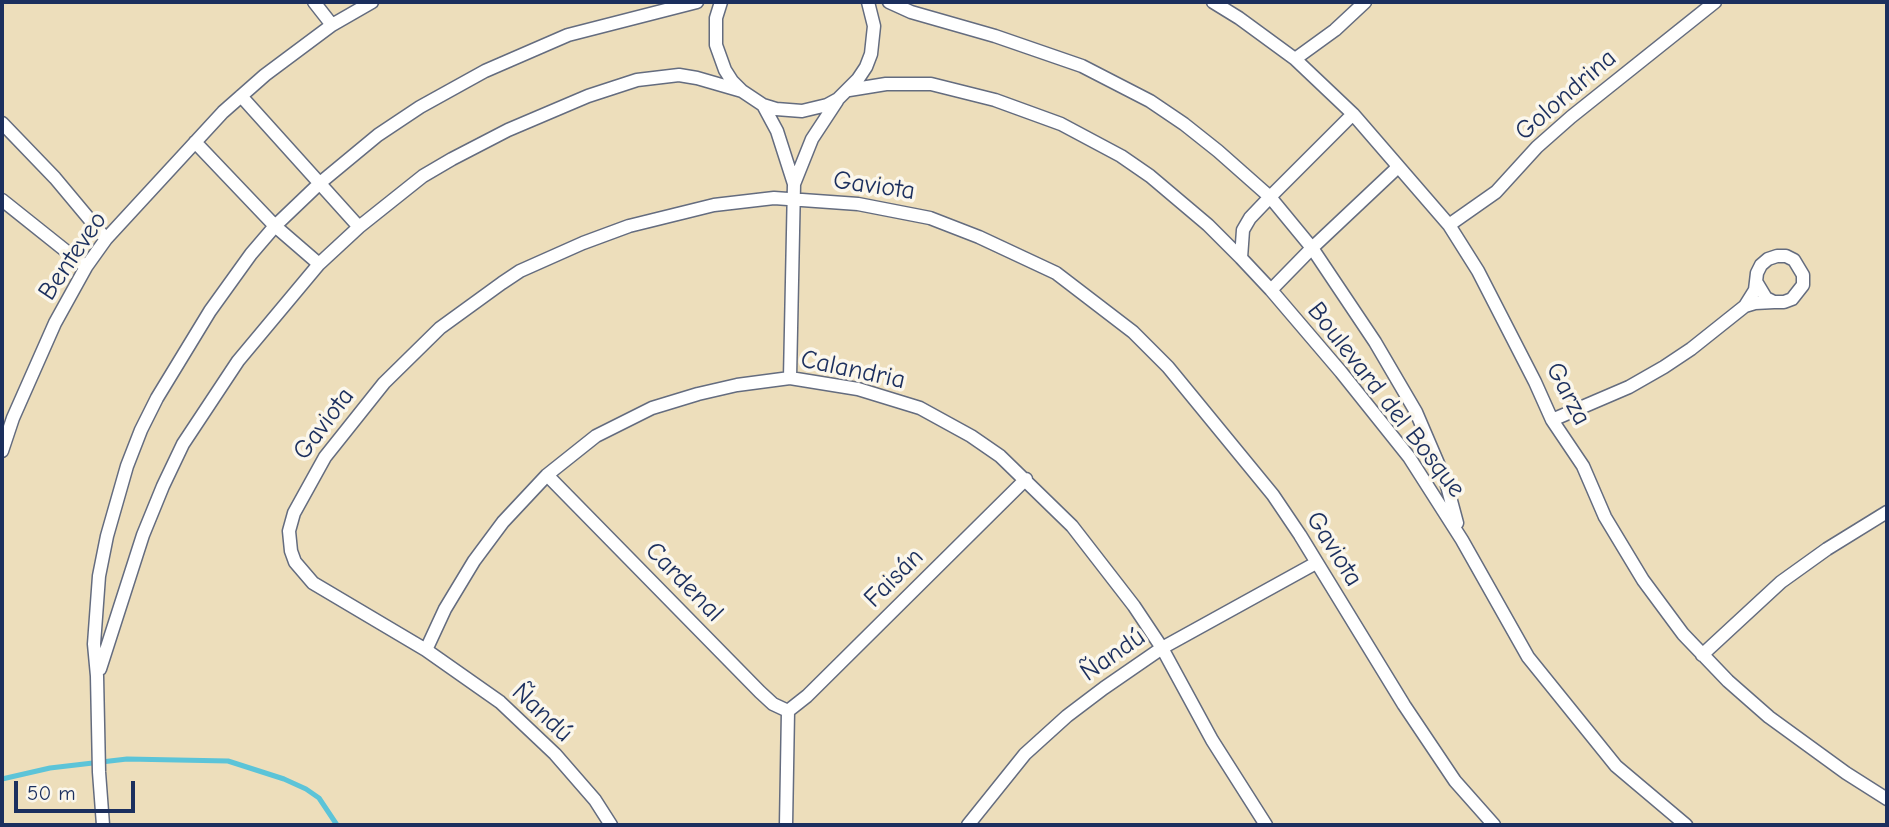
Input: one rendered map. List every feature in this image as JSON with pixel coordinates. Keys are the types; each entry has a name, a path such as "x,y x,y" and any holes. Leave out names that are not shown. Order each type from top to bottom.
{"street":[{"path":"314,2 332,25"},
{"name":"Benteveo","path":"2,451 37,361 86,267 106,239 223,112 265,75 332,25 372,2"},
{"path":"103,824 94,644 99,576 115,504 127,466 157,398 210,310 275,226 320,183 378,135 420,107 485,71 568,35 697,2"},
{"path":"721,2 716,18 716,45 725,70 741,91"},
{"path":"97,676 144,535 183,444 237,361 319,264 359,227 424,176 452,159 508,130 588,96 637,80 680,75 697,78 741,91 776,109 802,111 827,105 849,90 862,74 871,54 874,26 868,2"},
{"path":"890,2 911,12 1040,51 1118,83 1184,124 1270,197"},
{"path":"1295,59 1335,30 1365,2"},
{"name":"Golondrina","path":"1449,225 1496,192 1537,147 1571,117 1715,2"},
{"name":"Garza","path":"1219,3 1295,59 1353,114 1449,225 1488,291 1552,420 1583,466 1605,517 1643,580 1683,634 1769,717 1887,799"},
{"path":"849,90 886,84 931,84 995,100 1061,124 1121,156 1150,176 1199,217 1241,258"},
{"path":"241,96 359,227"},
{"path":"790,378 794,184 812,139 838,99"},
{"path":"764,105 777,131 794,184"},
{"path":"1241,258 1243,230 1250,218 1353,114"},
{"path":"2,123 55,178 106,239"},
{"path":"195,142 275,226 319,264"},
{"path":"1270,290 1398,167"},
{"name":"Boulevard del Bosque","path":"1270,197 1312,248 1376,342 1416,412 1446,482 1462,540"},
{"name":"Gaviota","path":"426,650 313,583 295,562 291,551 289,531 298,505 325,457 384,383 440,328 471,304 520,271 594,239 660,217 735,201 793,199 858,204 930,218 979,237 1056,274 1133,332 1168,367 1273,495 1418,727 1455,781 1494,825"},
{"path":"2,201 86,267"},
{"path":"1552,420 1629,387 1664,367 1745,306 1757,282 1757,273 1768,259 1786,256 1794,260 1803,275 1803,285 1799,293 1784,302 1745,306"},
{"name":"Boulevard del Bosque","path":"1241,258 1409,457 1462,540 1528,657 1616,765 1686,825"},
{"path":"1757,282 1766,298 1774,302"},
{"name":"Calandria","path":"426,650 445,609 474,561 503,522 547,475 596,436 652,408 718,389 790,378 858,388 920,408 979,441 1026,479 1072,526 1101,561 1162,648 1212,740 1266,825"},
{"name":"Cardenal","path":"547,475 760,692 773,704 791,710"},
{"name":"Faisán","path":"791,710 1026,479"},
{"path":"1702,655 1780,582 1887,512"},
{"name":"Ñandú","path":"968,825 1008,773 1046,735 1104,688 1162,648 1316,563"},
{"name":"Ñandú","path":"426,650 500,702 528,726 583,785 611,825"},
{"path":"786,825 791,710"}],"waterway":[{"path":"2,779 50,768 127,759 228,761 306,789 319,798 337,825"}]}
